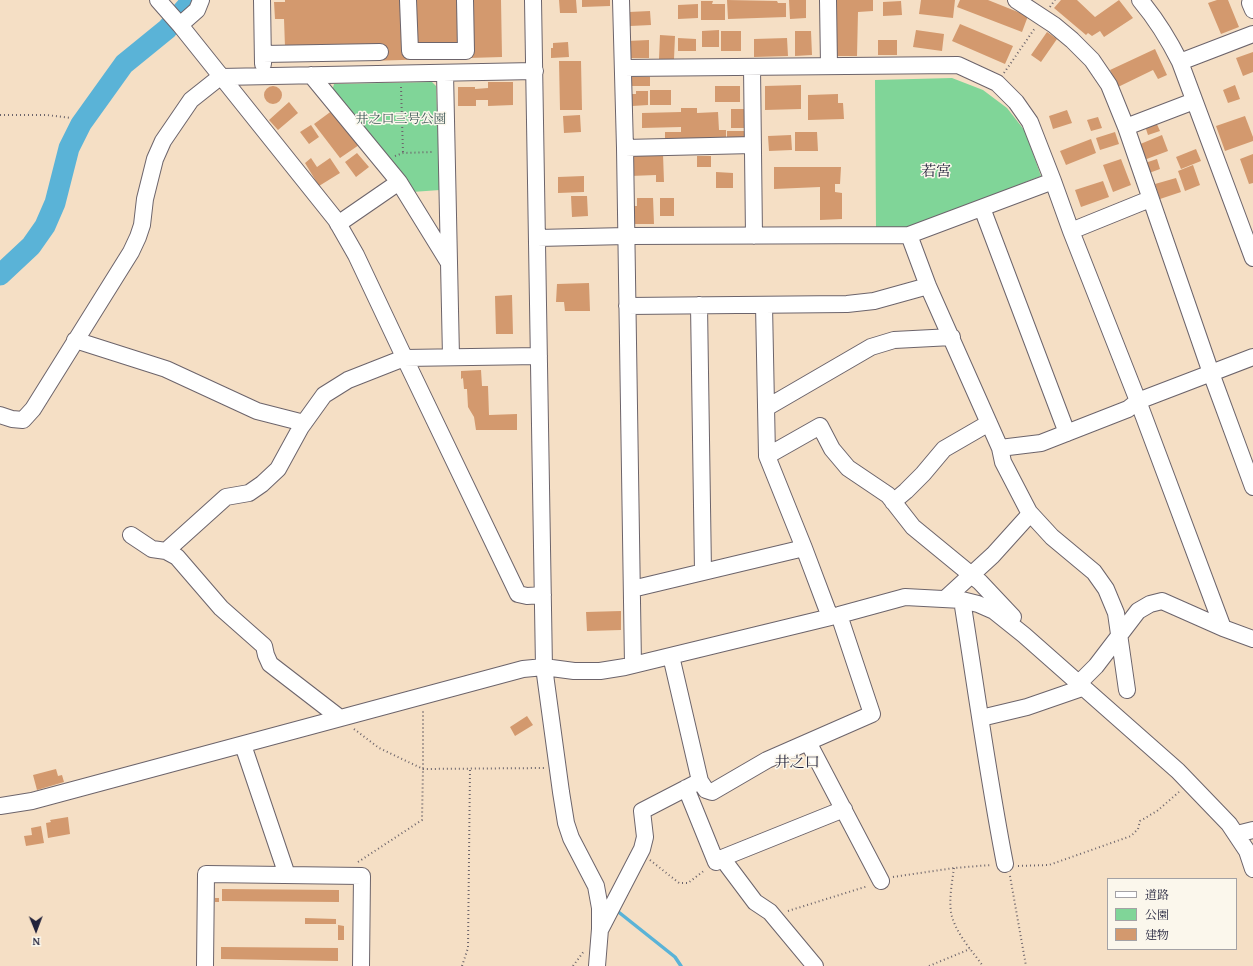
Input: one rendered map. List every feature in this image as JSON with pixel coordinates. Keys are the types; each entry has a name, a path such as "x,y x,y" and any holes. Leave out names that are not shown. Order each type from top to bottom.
{"street":[{"path":"180,25 197,10 201,0"},
{"path":"262,0 264,76"},
{"path":"408,0 410,52 466,51 465,0"},
{"path":"533,0 544,667 557,768 566,823 571,838 596,886 600,908 597,966"},
{"path":"621,0 627,236 633,665"},
{"path":"828,0 829,65"},
{"path":"1016,0 1042,17 1072,40 1092,60 1108,85 1126,127 1210,373 1253,487"},
{"path":"1140,0 1168,39 1180,62 1253,258"},
{"path":"1251,0 1250,3 1253,10"},
{"path":"162,5 180,25 338,224 356,255 518,594 527,596 543,596"},
{"path":"1180,62 1253,34"},
{"path":"263,54 380,52"},
{"path":"623,68 958,65 997,84 1016,102 1030,122 1138,401 1223,628"},
{"path":"752,67 754,236"},
{"path":"0,415 18,421 29,416 131,252 142,224 145,199 155,159 163,141 191,100 220,76 535,71"},
{"path":"445,73 451,357"},
{"path":"311,75 398,182 449,263"},
{"path":"1126,127 1194,101"},
{"path":"625,148 753,145"},
{"path":"537,238 627,236 909,235 1053,181"},
{"path":"338,224 398,182"},
{"path":"1071,231 1150,199"},
{"path":"982,208 1067,433"},
{"path":"909,235 928,286 952,337 1000,448 1003,462 1030,514 1052,537 1094,572 1106,589 1116,613 1126,690"},
{"path":"627,306 847,304 874,301 928,286"},
{"path":"600,929 640,852 645,837 642,811 693,785 712,792 767,760 872,714 834,616 804,548 767,456 764,305"},
{"path":"698,306 703,572"},
{"path":"766,408 871,347 894,340 952,337"},
{"path":"75,340 166,369 257,411 304,423"},
{"path":"166,551 226,497 249,493 262,484 278,469 304,423 324,395 348,380 404,358 539,356"},
{"path":"1000,448 1041,443 1128,409 1138,401 1253,357"},
{"path":"893,502 910,487 944,449 989,423"},
{"path":"767,456 820,426 832,449 848,468 888,496 913,527 972,575 1011,615 1021,627 1024,635"},
{"path":"945,599 993,555 1030,514"},
{"path":"131,535 152,549 166,551 177,557 221,608 264,646 270,664 340,718"},
{"path":"632,589 804,548"},
{"path":"0,806 32,801 523,669 544,667 574,671 600,671 671,656 905,597 945,599 962,600 978,604 994,611 1024,635 1178,771 1237,834 1247,851 1253,869"},
{"path":"962,600 994,806 1005,864"},
{"path":"981,718 1026,707 1080,686 1138,611 1150,604 1162,601 1223,628 1253,639"},
{"path":"671,656 693,785 719,860 756,902 770,912 815,966"},
{"path":"808,742 882,881"},
{"path":"244,745 287,875"},
{"path":"719,860 844,809"},
{"path":"1237,834 1253,830"},
{"path":"204,966 206,874 362,876 361,966"}],"path":[{"path":"997,84 1055,0"},
{"path":"401,73 403,152"},
{"path":"0,115 47,115 71,118"},
{"path":"382,161 403,152 447,152"},
{"path":"357,863 422,820 424,769 423,696"},
{"path":"340,718 379,748 424,769 557,768"},
{"path":"462,966 468,948 470,768"},
{"path":"1005,864 1024,867 1049,865 1131,836 1138,829 1140,821 1157,811 1189,783"},
{"path":"640,852 679,883 688,883 719,860"},
{"path":"1005,864 1010,877 1026,966"},
{"path":"954,868 952,884 952,913 959,933 983,966"},
{"path":"929,966 970,949"}],"green space":[{"path":"952,78 983,90 1007,108 1025,131 1041,176 909,228 876,228 875,80"},
{"name":"井之口三号公園","path":"432,82 436,86 440,190 412,192 332,91 334,84"}],"building":[{"path":"285,0 501,0 502,57 368,61 367,46 285,47 284,19 275,19 274,2 285,2"},
{"path":"559,0 576,0 577,13 560,13"},
{"path":"582,0 610,0 610,6 582,7"},
{"path":"727,0 777,1 778,3 786,3 786,17 728,19"},
{"path":"789,0 806,0 806,18 790,19"},
{"path":"836,0 873,0 873,11 858,12 857,56 836,56"},
{"path":"921,0 955,0 953,18 919,14"},
{"path":"960,0 988,0 1028,16 1022,32 957,7"},
{"path":"1061,0 1077,0 1095,17 1119,0 1133,18 1104,37 1100,31 1092,36 1088,33 1086,35 1054,8"},
{"path":"1217,0 1228,0 1239,27 1221,34 1208,3"},
{"path":"701,1 713,1 712,4 725,4 725,20 701,20"},
{"path":"901,1 902,15 883,16 883,2"},
{"path":"698,4 698,18 678,19 678,5"},
{"path":"650,11 651,25 630,26 629,12"},
{"path":"960,24 1013,46 1005,64 952,41"},
{"path":"719,30 719,47 702,47 702,31"},
{"path":"916,30 944,34 942,51 913,47"},
{"path":"721,31 741,31 741,51 721,51"},
{"path":"795,31 811,31 812,55 795,56"},
{"path":"1047,32 1057,39 1041,62 1031,55"},
{"path":"660,35 675,36 674,59 659,59"},
{"path":"678,38 696,39 696,51 678,51"},
{"path":"787,38 788,56 754,57 754,39"},
{"path":"649,40 649,58 628,58 627,41"},
{"path":"878,40 897,40 897,55 878,55"},
{"path":"568,42 569,57 551,58 551,48 553,48 553,43"},
{"path":"1155,49 1167,75 1158,79 1153,70 1118,87 1110,70"},
{"path":"1253,52 1253,72 1243,76 1236,58"},
{"path":"559,61 581,61 582,110 560,110"},
{"path":"632,77 650,77 650,86 632,86"},
{"path":"488,82 513,82 513,105 488,106 488,100 476,100 476,106 458,106 458,87 475,87 475,89 488,88"},
{"path":"801,85 801,109 765,110 765,86"},
{"path":"1235,85 1240,99 1228,103 1223,90"},
{"path":"273,86 279,89 282,95 279,101 273,104 267,101 264,95 267,89"},
{"path":"715,86 740,86 740,102 715,102"},
{"path":"650,90 671,90 671,105 650,105"},
{"path":"636,91 648,91 648,105 632,106 632,94 636,94"},
{"path":"838,94 838,103 843,103 844,119 808,120 808,95"},
{"path":"289,102 298,113 278,130 269,120"},
{"path":"681,108 697,108 697,113 718,112 719,130 726,130 726,141 665,142 665,132 681,132 681,127 642,128 642,113 681,112"},
{"path":"731,109 744,109 744,128 731,128"},
{"path":"333,110 359,145 340,158 314,124"},
{"path":"1067,110 1072,123 1053,129 1049,116"},
{"path":"580,115 581,132 564,133 563,116"},
{"path":"1245,116 1253,137 1253,141 1225,151 1216,126"},
{"path":"1098,117 1102,128 1091,131 1087,120"},
{"path":"1156,122 1160,131 1148,135 1145,126"},
{"path":"311,125 319,137 309,144 300,132"},
{"path":"727,131 744,131 744,139 727,139"},
{"path":"795,132 817,132 818,151 795,151"},
{"path":"1115,132 1119,144 1100,150 1096,138"},
{"path":"791,135 792,150 769,151 768,136"},
{"path":"1162,135 1168,151 1144,160 1138,145"},
{"path":"1091,139 1096,153 1066,165 1060,151"},
{"path":"1196,149 1201,161 1181,169 1176,157"},
{"path":"357,153 369,167 356,177 345,162"},
{"path":"663,154 664,182 656,182 656,175 630,176 630,155"},
{"path":"1253,154 1253,183 1249,184 1240,159"},
{"path":"697,156 711,156 711,167 697,167"},
{"path":"311,158 317,167 330,158 340,173 319,186 305,163"},
{"path":"1121,159 1131,185 1113,192 1103,165"},
{"path":"1157,159 1160,169 1149,173 1145,163"},
{"path":"1193,165 1200,185 1185,191 1178,171"},
{"path":"774,167 841,167 840,184 835,184 835,192 842,193 842,219 820,220 820,187 774,189"},
{"path":"716,172 733,173 733,188 716,188"},
{"path":"584,176 584,192 558,193 558,177"},
{"path":"1176,178 1181,192 1160,199 1155,184"},
{"path":"1103,181 1109,197 1081,207 1075,190"},
{"path":"571,196 587,196 588,216 572,217"},
{"path":"637,198 653,198 654,224 633,224 633,206 637,206"},
{"path":"660,198 674,198 674,216 660,216"},
{"path":"589,283 590,311 565,311 564,302 556,302 557,284"},
{"path":"512,295 513,334 496,334 495,296"},
{"path":"481,370 482,386 488,386 489,415 517,414 517,430 476,430 474,417 468,407 467,389 464,389 463,378 461,379 461,371"},
{"path":"621,611 621,630 587,631 586,612"},
{"path":"527,716 533,725 515,736 510,727"},
{"path":"56,769 58,776 62,775 64,782 37,790 33,775"},
{"path":"68,817 70,834 48,838 46,823 51,822 50,820"},
{"path":"41,826 44,843 26,846 24,836 32,835 31,828"},
{"path":"222,889 339,890 339,902 222,901"},
{"path":"215,898 219,898 219,902 215,902"},
{"path":"305,918 336,919 336,924 305,924"},
{"path":"338,925 344,926 344,940 338,940"},
{"path":"221,947 338,948 338,961 221,959"}],"waterway":[{"path":"0,275 31,246 45,226 55,203 69,148 81,124 124,64 167,29 188,5 190,0"},
{"path":"616,910 675,957 681,966"}],"district":[{"name":"若宮","path":"936,172"},
{"name":"井之口","path":"797,763"}]}
